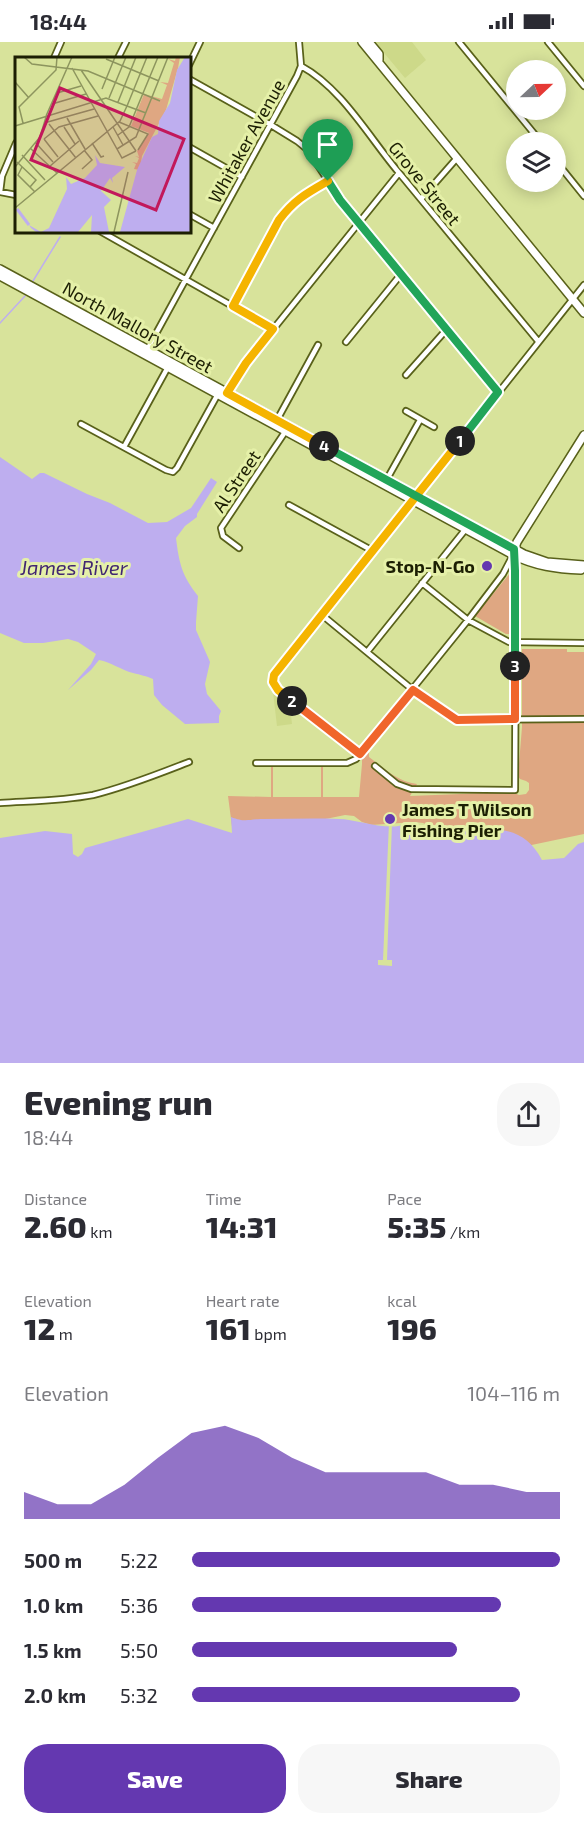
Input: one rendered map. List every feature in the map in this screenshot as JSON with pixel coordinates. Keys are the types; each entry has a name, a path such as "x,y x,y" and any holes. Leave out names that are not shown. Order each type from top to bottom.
{"main road":[{"path":"362,42 584,314"},
{"path":"369,42 379,54 380,62"},
{"name":"North Mallory Street","path":"0,269 146,352 168,368 222,392 513,552 547,562 584,565"},
{"name":"North Mallory Street","path":"0,276 278,420 287,429 387,479 465,530 542,566 584,570"},
{"path":"513,552 516,542 584,435"}],"street":[{"path":"54,57 61,42"},
{"path":"118,57 126,42"},
{"path":"190,63 200,42"},
{"path":"299,42 301,66"},
{"path":"459,42 533,132"},
{"path":"548,42 584,86"},
{"name":"Whitaker Avenue","path":"146,352 301,66"},
{"name":"Grove Street","path":"301,66 333,90 538,341"},
{"path":"190,80 270,124 308,150 340,200 498,392"},
{"path":"15,145 2,176 0,192 15,195"},
{"path":"190,148 242,177"},
{"path":"421,199 457,158"},
{"path":"81,424 170,472 175,470 222,392 399,173"},
{"path":"566,174 584,196"},
{"path":"233,306 279,220 298,199 328,181"},
{"path":"190,215 214,228"},
{"path":"102,232 273,329"},
{"path":"346,342 402,273"},
{"path":"360,754 278,690 273,680 284,662 584,285"},
{"path":"406,375 447,329"},
{"path":"278,420 318,345"},
{"path":"124,447 168,368"},
{"path":"406,411 434,427"},
{"path":"387,479 420,420"},
{"name":"Al Street","path":"239,548 223,536 221,528 287,429"},
{"path":"289,505 373,551"},
{"path":"367,652 465,530"},
{"path":"256,763 347,763 354,761 413,690 503,574 513,552"},
{"path":"375,766 397,784 411,789 515,790 515,571 513,552"},
{"path":"422,583 468,620 509,642 584,643"},
{"path":"322,615 413,690 457,720 584,719"},
{"path":"0,803 91,795 144,780 189,762"}],"shaded area":[{"path":"375,42 412,42 426,60 405,78"},
{"path":"511,572 510,631 506,634 475,616"},
{"path":"522,649 567,649 567,652 584,652 584,834 522,847 508,833 501,830 434,834 432,827 423,823 371,825 354,816 345,815 233,834 228,796 271,797 271,763 273,763 273,797 321,797 321,763 323,763 323,797 359,797 362,764 360,758 369,749 369,757 386,770 403,780 417,784 410,796 512,792 519,795 526,794 529,790 529,783 518,776 522,727"},
{"path":"273,692 290,706 292,724 277,726"}],"water":[{"name":"James River","path":"0,457 32,479 44,473 148,523 167,522 191,508 211,478 217,482 197,517 185,526 176,538 182,569 198,596 196,630 210,662 205,684 207,694 221,711 219,723 185,724 162,705 154,695 153,679 99,660 68,690 91,664 96,654 78,642 68,639 24,643 0,633"},
{"path":"231,817 244,820 339,819 390,827 404,824 451,832 479,829 508,831 524,838 542,860 564,858 578,844 584,842 584,1063 0,1063 0,838 45,831 72,834 73,854 78,857 85,848 188,819 232,833"}],"pier":[{"path":"389,823 392,823 387,960 392,960 392,966 378,965 378,960 383,960"}],"waterway":[{"path":"33,281 60,237"},
{"path":"0,323 25,296"}],"place":[{"name":"Stop-N-Go","path":"487,566"},
{"name":"James T Wilson Fishing Pier","path":"390,819"}],"route":[{"path":"328,181 298,199 279,220 233,306 273,329 246,363 227,393 387,479 417,496 446,512 514,549 515,719 457,720 413,690 360,754 278,690 273,682 274,675 417,496 498,392 340,200 328,181"}]}
